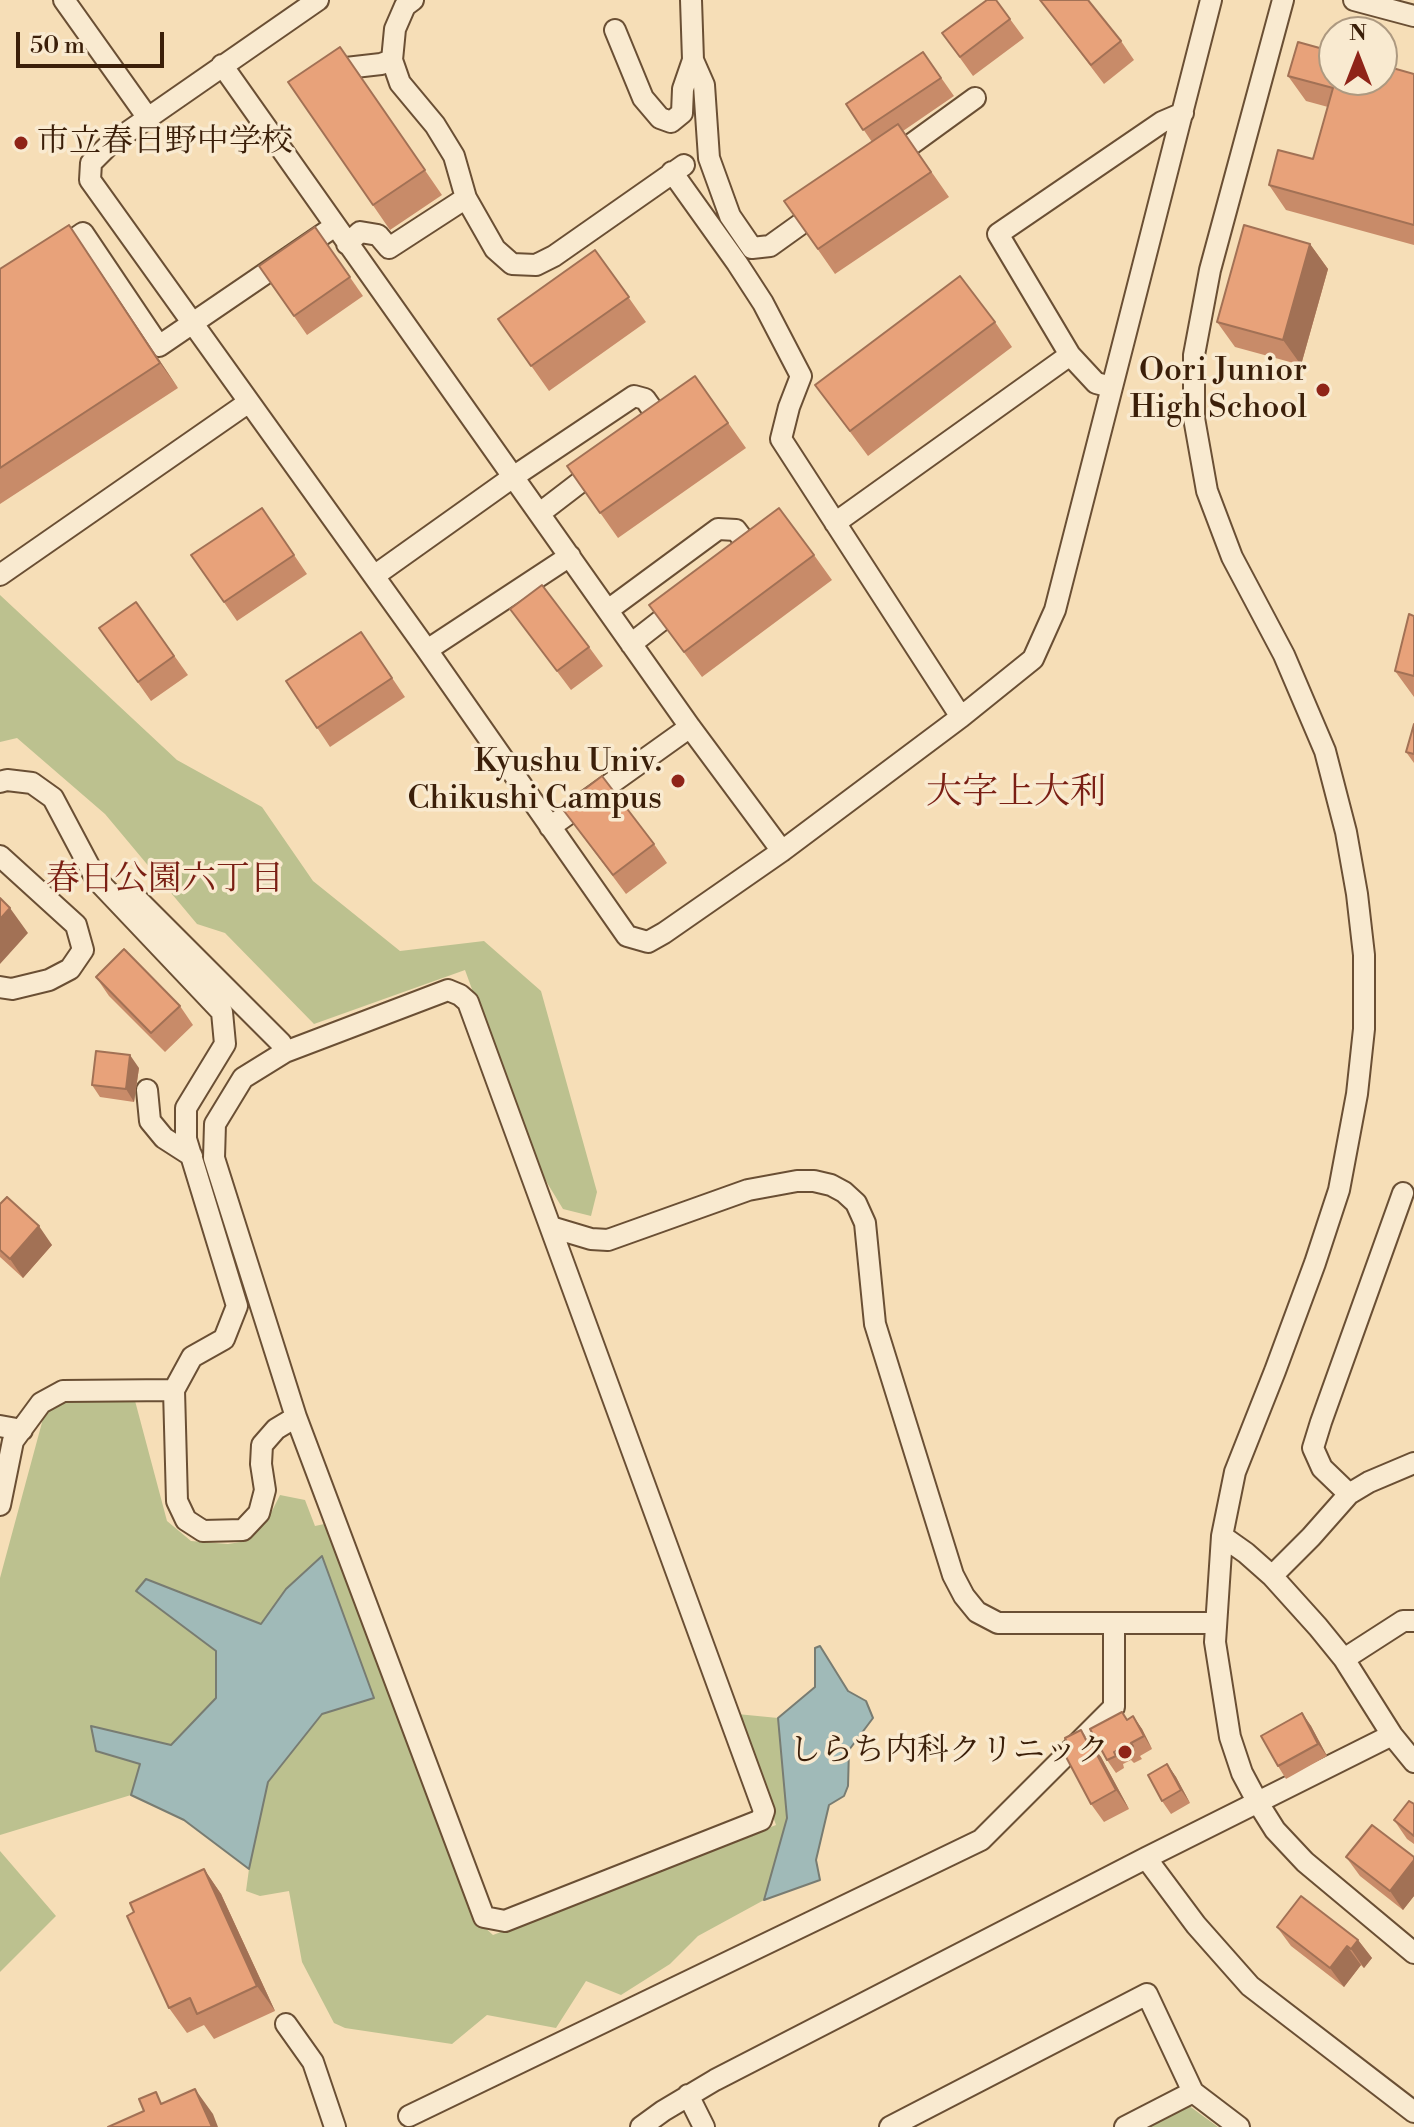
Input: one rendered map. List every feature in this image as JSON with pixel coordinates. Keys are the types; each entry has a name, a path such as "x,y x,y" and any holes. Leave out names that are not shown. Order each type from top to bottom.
{"street":[{"path":"64,0 148,118"},
{"path":"318,0 109,145 91,163 90,180 427,650 627,936 648,942 782,851 1033,659 1055,610 1211,0"},
{"path":"413,0 405,6 395,29 392,60 400,83 435,125 454,156 466,198 495,249 512,264 536,265 554,256 678,168 763,303 801,376 781,439 961,717"},
{"path":"615,30 643,98 660,118 671,122 682,113 683,89 693,60 691,0"},
{"path":"1283,0 1210,270 1194,355 1194,418 1207,491 1232,557 1284,655 1325,751 1346,832 1357,894 1364,955 1364,1029 1357,1094 1339,1190 1280,1358 1235,1472 1222,1536 1215,1642 1230,1737 1242,1773 1275,1830 1305,1862 1414,1953"},
{"path":"1354,0 1414,16"},
{"path":"346,68 392,60"},
{"path":"693,60 704,85 709,158 730,216 752,248 770,246 834,200"},
{"path":"222,65 690,727 782,851"},
{"path":"872,172 975,98"},
{"path":"1111,387 1096,383 1070,355 998,234 1162,122 1183,113"},
{"path":"347,244 360,232 378,235 389,248 466,198"},
{"path":"35,265 83,233 159,346 335,226"},
{"path":"835,523 1070,355"},
{"path":"374,576 634,396 645,399 657,416 657,423 634,441"},
{"path":"2,570 249,402"},
{"path":"540,513 610,459"},
{"path":"608,610 718,529 736,530 745,542 746,554 723,572"},
{"path":"427,650 570,556"},
{"path":"631,644 700,590"},
{"path":"550,827 690,727"},
{"path":"0,782 32,783 53,798 96,879 222,1012 225,1044 186,1108 186,1139 237,1306 224,1339 192,1357 174,1390 177,1501 186,1520 203,1531 243,1530 259,1513 265,1490 262,1445 276,1429 296,1417"},
{"path":"0,856 76,925 83,950 70,969 49,980 12,989 0,987"},
{"path":"115,899 134,896 281,1043 285,1052"},
{"path":"448,990 468,1002 764,1811 761,1820 505,1921 484,1917 296,1417 214,1158 215,1124 243,1078 285,1052 448,990"},
{"path":"147,1090 150,1121 164,1138 192,1156"},
{"path":"551,1227 591,1239 608,1240 748,1190 814,1181 844,1192 856,1203 865,1223 875,1324 953,1575 977,1612 998,1623 1216,1623"},
{"path":"1349,1494 1322,1468 1313,1448 1403,1193"},
{"path":"0,1505 13,1441 41,1403 63,1391 174,1390"},
{"path":"0,1426 22,1430"},
{"path":"1272,1576 1349,1494 1414,1463"},
{"path":"1222,1536 1272,1576 1318,1627 1344,1659 1392,1735 1414,1762"},
{"path":"1344,1659 1403,1621 1414,1621"},
{"path":"409,2116 981,1840 1114,1707 1114,1624"},
{"path":"641,2127 688,2095 1146,1858 1392,1735"},
{"path":"1146,1858 1196,1925 1250,1986 1414,2112"},
{"path":"890,2127 1147,1994 1193,2092 1239,2127"},
{"path":"286,2024 313,2062 335,2127"},
{"path":"1125,2127 1193,2092"},
{"path":"688,2095 704,2127"}],"green space":[{"path":"0,595 177,760 262,807 313,881 400,951 484,941 541,991 597,1192 591,1216 563,1209 535,1163 465,970 314,1024 225,933 197,924 105,814 17,738 0,742"},
{"path":"134,1397 167,1521 191,1541 228,1544 247,1541 272,1511 280,1495 305,1500 315,1526 329,1523 471,1915 493,1935 776,1825 737,1714 778,1718 787,1818 764,1900 698,1936 670,1964 621,1995 586,1981 556,2028 487,2015 452,2044 345,2028 334,2023 302,1962 289,1891 260,1896 246,1891 268,1782 322,1714 286,1589 261,1625 146,1579 136,1591 217,1651 217,1698 171,1745 96,1751 140,1764 131,1795 0,1835 0,1578 44,1415 66,1398"},
{"path":"0,1851 56,1916 0,1972"},
{"path":"1188,2105 1218,2127 1145,2127"}],"water":[{"path":"322,1556 374,1698 322,1714 268,1782 249,1869 184,1820 131,1795 140,1764 96,1751 91,1726 171,1745 216,1698 216,1651 136,1591 146,1579 261,1624 286,1589"},
{"path":"820,1646 848,1691 866,1701 873,1718 849,1750 848,1786 844,1796 829,1805 816,1860 820,1880 764,1900 787,1818 778,1718 815,1687 815,1648"}],"building":[{"path":"987,0 996,0 1010,19 960,57 942,33"},
{"path":"1040,0 1088,0 1121,41 1091,65"},
{"path":"1298,42 1318,48 1318,84 1288,76"},
{"path":"340,47 425,170 373,205 288,82"},
{"path":"923,52 941,78 863,130 846,104"},
{"path":"1398,70 1414,74 1414,225 1269,185 1278,150 1313,159 1331,96 1398,96"},
{"path":"898,124 931,172 818,249 784,201"},
{"path":"69,225 160,363 0,468 0,269"},
{"path":"1244,225 1310,244 1283,340 1217,322"},
{"path":"315,227 350,277 294,316 259,266"},
{"path":"595,250 629,297 531,366 498,319"},
{"path":"960,276 995,322 850,431 815,385"},
{"path":"695,376 728,423 600,513 567,466"},
{"path":"262,508 294,555 224,602 191,555"},
{"path":"779,508 814,555 684,652 649,605"},
{"path":"542,585 589,647 557,671 510,609"},
{"path":"136,602 174,656 138,682 99,628"},
{"path":"1409,614 1414,616 1414,676 1395,671"},
{"path":"361,632 392,678 317,728 286,681"},
{"path":"1414,724 1414,754 1406,752"},
{"path":"602,776 654,844 613,875 561,807"},
{"path":"0,898 10,908 0,919"},
{"path":"124,949 180,1006 151,1033 96,977"},
{"path":"96,1051 130,1055 126,1089 92,1085"},
{"path":"7,1197 39,1226 10,1259 0,1250 0,1204"},
{"path":"1122,1712 1127,1720 1133,1716 1144,1736 1131,1743 1133,1746 1114,1752 1116,1756 1107,1760 1090,1729"},
{"path":"1302,1713 1318,1744 1278,1766 1261,1736"},
{"path":"1081,1730 1116,1790 1091,1804 1065,1755 1068,1754 1065,1747 1068,1745 1065,1738"},
{"path":"1167,1764 1181,1790 1162,1801 1148,1775"},
{"path":"1409,1801 1414,1804 1414,1836 1394,1820"},
{"path":"1372,1825 1414,1857 1390,1891 1346,1857"},
{"path":"204,1869 257,1986 197,2014 190,1998 169,2008 127,1916 134,1912 130,1903"},
{"path":"1301,1896 1358,1940 1351,1949 1347,1946 1330,1968 1277,1927"},
{"path":"195,2089 212,2127 108,2127 144,2111 139,2099 156,2092 161,2104"}],"place":[{"name":"市立春日野中学校","path":"21,143"},
{"name":"Oori Junior High School","path":"1323,390"},
{"name":"Kyushu Univ. Chikushi Campus","path":"678,781"},
{"name":"しらち内科クリニック","path":"1125,1752"}],"district":[{"name":"大字上大利","path":"1016,794"},
{"name":"春日公園六丁目","path":"165,881"}]}
